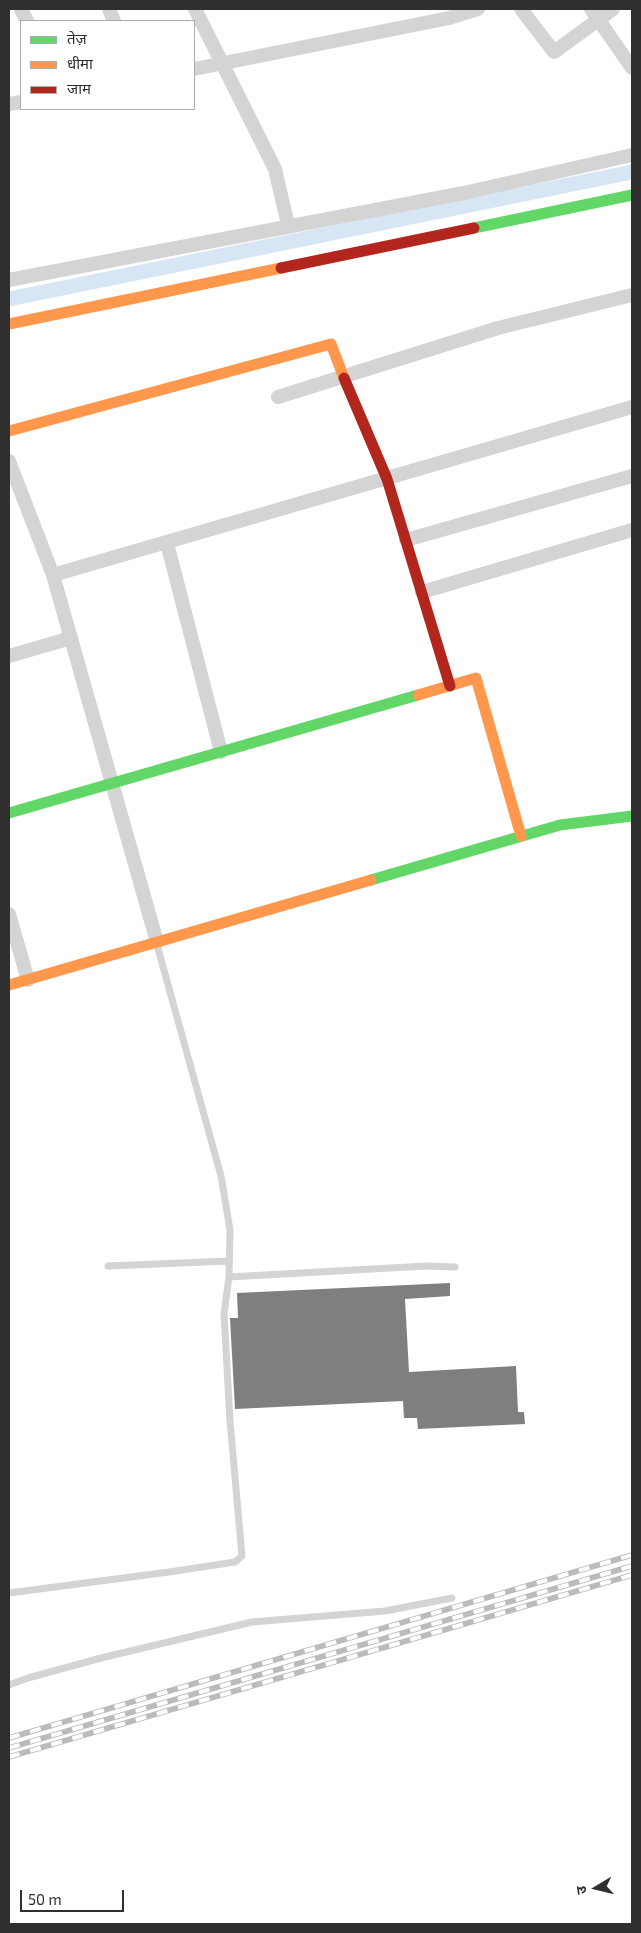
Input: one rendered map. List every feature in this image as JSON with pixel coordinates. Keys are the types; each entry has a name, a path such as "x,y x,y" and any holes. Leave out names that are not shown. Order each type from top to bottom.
{"street":[{"path":"195,9 275,169 288,225"},
{"path":"195,69 450,18 478,9"},
{"path":"521,9 554,52 594,14 613,9"},
{"path":"594,14 632,68"},
{"path":"9,280 464,192 632,155"},
{"path":"9,324 632,195"},
{"path":"278,397 498,328 632,294"},
{"path":"9,431 331,344 342,377 387,479 450,686"},
{"path":"53,575 632,407"},
{"path":"9,461 53,575 156,942"},
{"path":"406,540 632,476"},
{"path":"422,592 632,530"},
{"path":"167,543 221,752"},
{"path":"9,656 71,638"},
{"path":"9,814 476,678 522,836"},
{"path":"9,985 560,825 632,816"},
{"path":"9,914 28,980"}],"lane":[{"path":"9,1593 235,1562 242,1556 230,1421 224,1321 229,1277 230,1230 221,1176 156,942"},
{"path":"108,1266 229,1261"},
{"path":"229,1277 426,1266 455,1267"},
{"path":"9,1685 100,1658 252,1622 385,1611 452,1598"}],"building":[{"path":"450,1283 450,1296 405,1299 409,1372 516,1366 518,1412 524,1412 525,1424 418,1429 417,1418 404,1418 403,1401 235,1409 230,1318 238,1318 237,1293"}],"waterway":[{"path":"9,299 632,172"}],"railway":[{"path":"9,1738 632,1555"},
{"path":"9,1748 632,1566"},
{"path":"9,1757 632,1575"}],"traffic: fast":[{"path":"474,228 632,195"},
{"path":"9,813 418,695"},
{"path":"371,880 560,825 632,816"}],"traffic: slow":[{"path":"9,324 281,268"},
{"path":"9,431 331,344 344,378"},
{"path":"418,695 476,678 521,836"},
{"path":"9,985 371,880"}],"traffic: jam":[{"path":"281,268 474,228"},
{"path":"344,378 387,479 450,686"}]}
